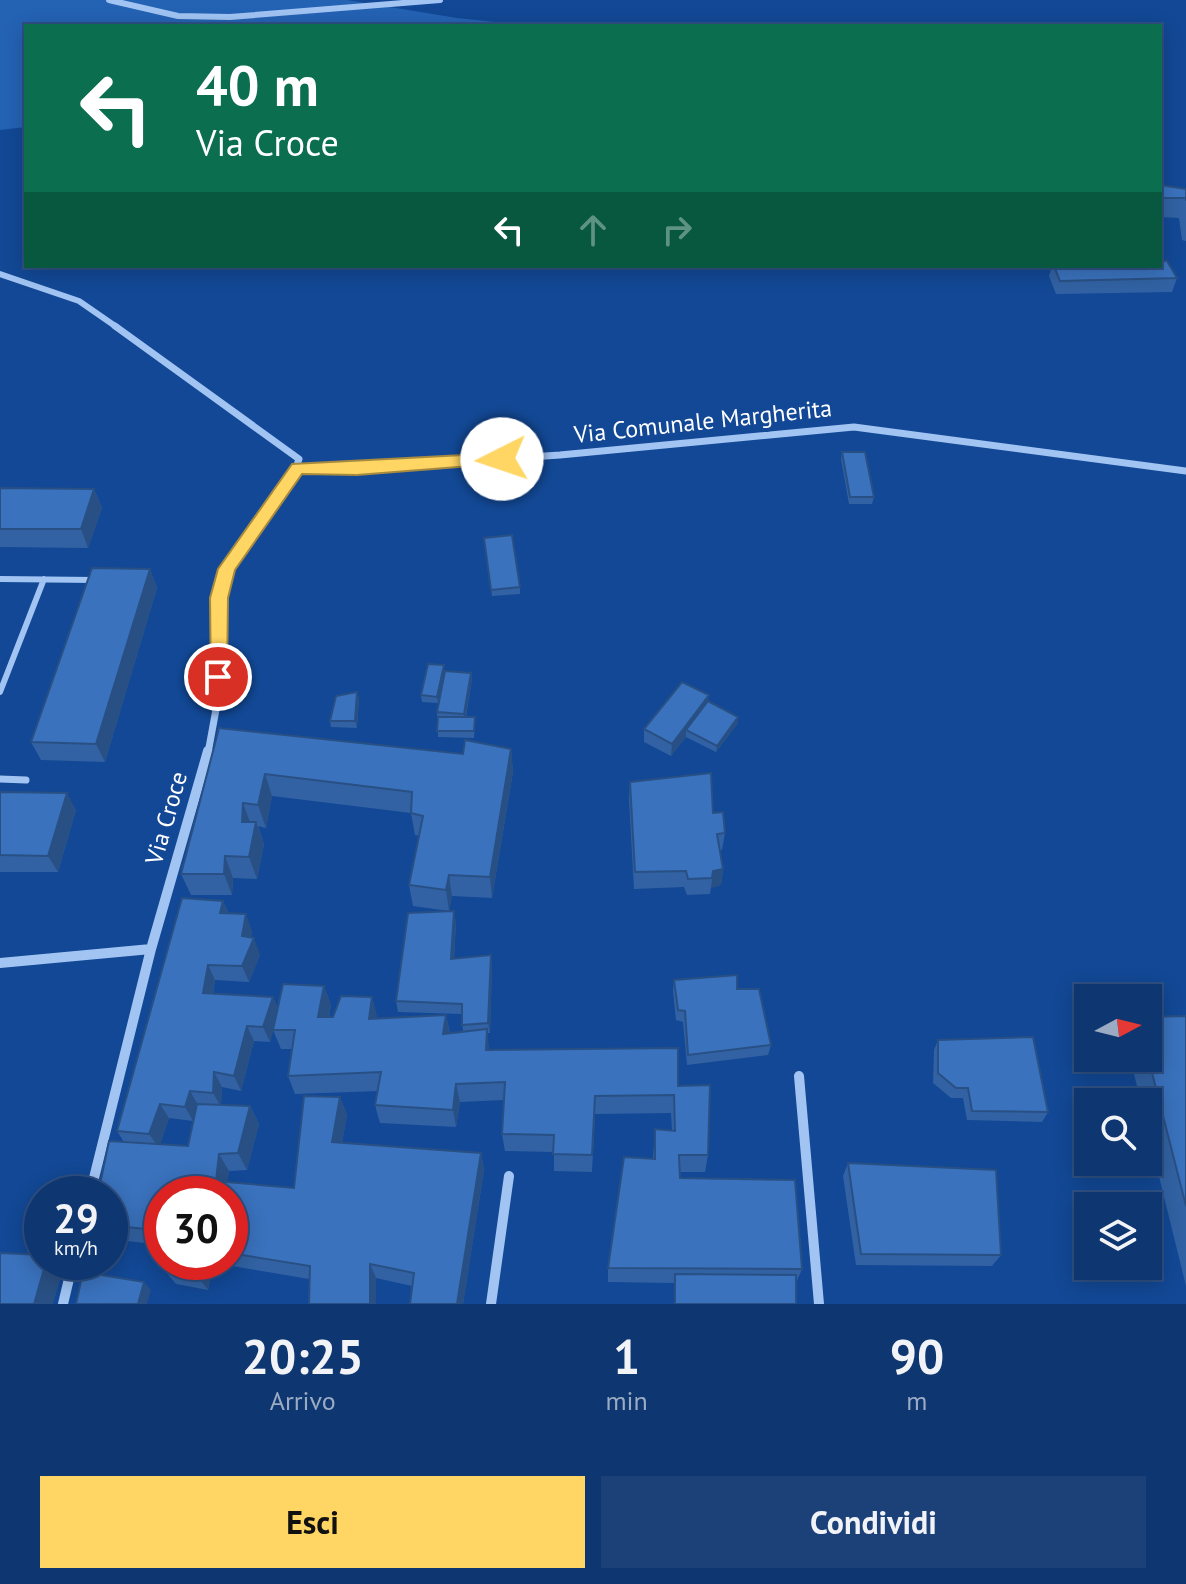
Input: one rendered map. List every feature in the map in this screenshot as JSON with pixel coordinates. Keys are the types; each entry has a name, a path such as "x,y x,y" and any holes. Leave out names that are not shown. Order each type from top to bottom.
{"street":[{"path":"109,0 178,16 215,17 440,0"},
{"path":"0,274 29,281 79,301 295,453 297,468"},
{"name":"Via Comunale Margherita","path":"297,468 357,469 560,455 854,427 1186,471"},
{"name":"Via Croce","path":"94,1176 151,949 214,723 222,581 227,569 297,468"},
{"path":"0,963 151,949"},
{"path":"799,1076 819,1304"},
{"path":"491,1304 509,1176"},
{"path":"63,1304 69,1280"}],"lane":[{"path":"0,579 95,580"},
{"path":"0,692 44,579"},
{"path":"0,779 26,780"}],"shaded area":[{"path":"0,0 347,0 516,24 24,24 24,127 0,130"}],"building":[{"path":"1162,185 1186,189 1186,198 1162,198"},
{"path":"1162,261 1167,261 1177,278 1060,281 1055,268 1162,268"},
{"path":"842,452 865,452 874,497 850,497"},
{"path":"0,488 94,489 81,529 0,529"},
{"path":"512,535 520,587 491,590 484,538"},
{"path":"92,568 150,569 96,744 31,742"},
{"path":"428,664 444,665 437,697 421,695"},
{"path":"445,671 471,673 464,714 437,712"},
{"path":"682,682 709,695 672,744 644,729"},
{"path":"357,692 355,721 330,721 336,696"},
{"path":"708,701 738,717 717,746 686,730"},
{"path":"438,717 475,717 474,731 437,731"},
{"path":"219,728 463,754 465,740 511,749 490,877 449,875 446,890 409,885 423,816 411,813 412,792 265,774 258,805 243,803 242,822 256,822 249,857 225,856 224,874 181,874"},
{"path":"711,773 713,813 723,812 725,833 717,834 723,869 713,871 712,878 688,879 686,871 635,872 630,782"},
{"path":"0,792 67,793 48,856 0,855"},
{"path":"182,898 223,901 220,913 246,914 242,936 254,938 242,966 208,965 203,993 273,997 263,1027 247,1026 234,1076 214,1072 213,1093 190,1091 185,1107 160,1104 149,1134 117,1131"},
{"path":"454,911 451,959 491,955 488,1023 462,1025 462,1004 396,1001 408,913"},
{"path":"737,975 737,989 759,989 771,1045 688,1055 685,1011 678,1010 674,980"},
{"path":"283,984 324,986 318,1017 333,1017 341,996 372,997 369,1019 446,1015 443,1034 487,1029 486,1050 678,1048 678,1086 710,1085 708,1155 679,1155 680,1178 795,1180 802,1269 608,1268 624,1157 655,1159 655,1129 675,1131 674,1095 595,1096 592,1155 553,1154 554,1135 502,1134 505,1082 456,1084 453,1110 375,1105 381,1072 288,1076 295,1030 273,1030"},
{"path":"1186,1016 1186,1206 1162,1112 1162,1088 1156,1088 1152,1072 1162,1072 1162,1017"},
{"path":"1033,1037 1048,1112 972,1111 968,1088 956,1088 938,1073 938,1040"},
{"path":"304,1096 340,1097 332,1142 481,1153 457,1304 410,1304 414,1273 370,1264 370,1304 309,1304 310,1266 248,1256 248,1184 294,1188"},
{"path":"197,1104 250,1106 238,1153 219,1154 217,1176 144,1176 144,1229 128,1227 128,1176 102,1176 109,1141 188,1146"},
{"path":"848,1163 996,1170 1001,1255 861,1254"},
{"path":"0,1253 24,1254 24,1280 41,1280 34,1304 0,1304"},
{"path":"675,1274 796,1275 796,1304 675,1304"},
{"path":"81,1280 144,1282 138,1304 76,1304"}],"route":[{"path":"218,677 222,581 227,569 297,468 357,469 502,459"}]}
